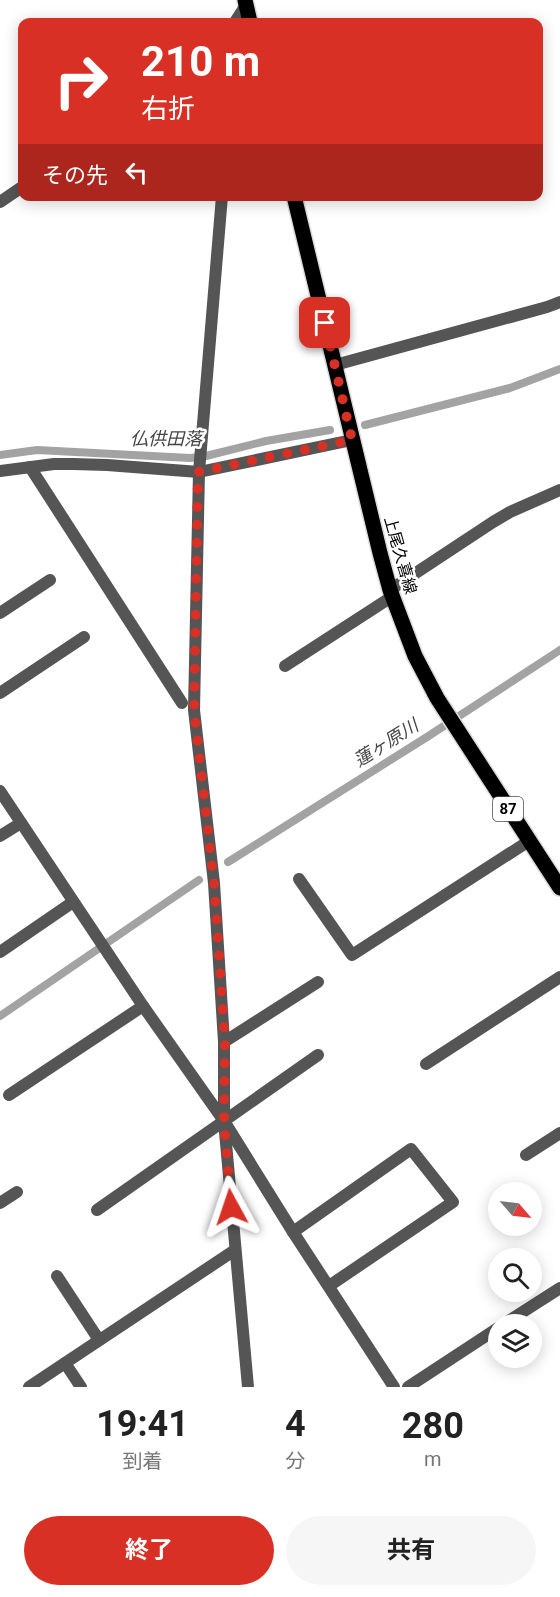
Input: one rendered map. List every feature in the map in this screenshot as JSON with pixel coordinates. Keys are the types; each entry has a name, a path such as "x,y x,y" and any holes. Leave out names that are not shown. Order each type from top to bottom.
{"main road":[{"path":"245,2 249,18"},
{"name":"上尾久喜線","path":"295,201 352,440 392,593 415,656 444,711 560,888"}],"street":[{"path":"237,18 245,2"},
{"path":"0,202 18,190"},
{"path":"222,201 199,468 194,710 214,883 225,1042 224,1121 248,1387"},
{"path":"335,365 560,302"},
{"path":"0,471 54,464 199,468 352,440"},
{"path":"30,467 182,704"},
{"path":"285,666 501,517 560,490"},
{"path":"0,613 50,580"},
{"path":"0,693 84,637"},
{"path":"0,791 143,1006 224,1121 394,1387"},
{"path":"0,836 21,823"},
{"path":"299,879 352,956 529,841"},
{"path":"0,951 73,902"},
{"path":"426,1064 560,977"},
{"path":"225,1042 318,982"},
{"path":"9,1095 143,1006"},
{"path":"97,1210 318,1055"},
{"path":"526,1155 560,1133"},
{"path":"293,1232 411,1149 453,1202 329,1286"},
{"path":"0,1203 17,1192"},
{"path":"29,1387 235,1251"},
{"path":"57,1276 99,1340"},
{"path":"520,1314 560,1288"},
{"path":"408,1387 488,1335"},
{"path":"65,1363 81,1387"}],"waterway":[{"name":"仏供田落","path":"365,425 510,388 560,369"},
{"name":"仏供田落","path":"0,455 37,450 190,458 330,430"},
{"name":"蓮ヶ原川","path":"228,862 560,650"},
{"name":"蓮ヶ原川","path":"0,1016 199,880"}],"route":[{"path":"231,1207 224,1121 225,1042 214,883 194,710 198,472 352,440 325,323"}]}
